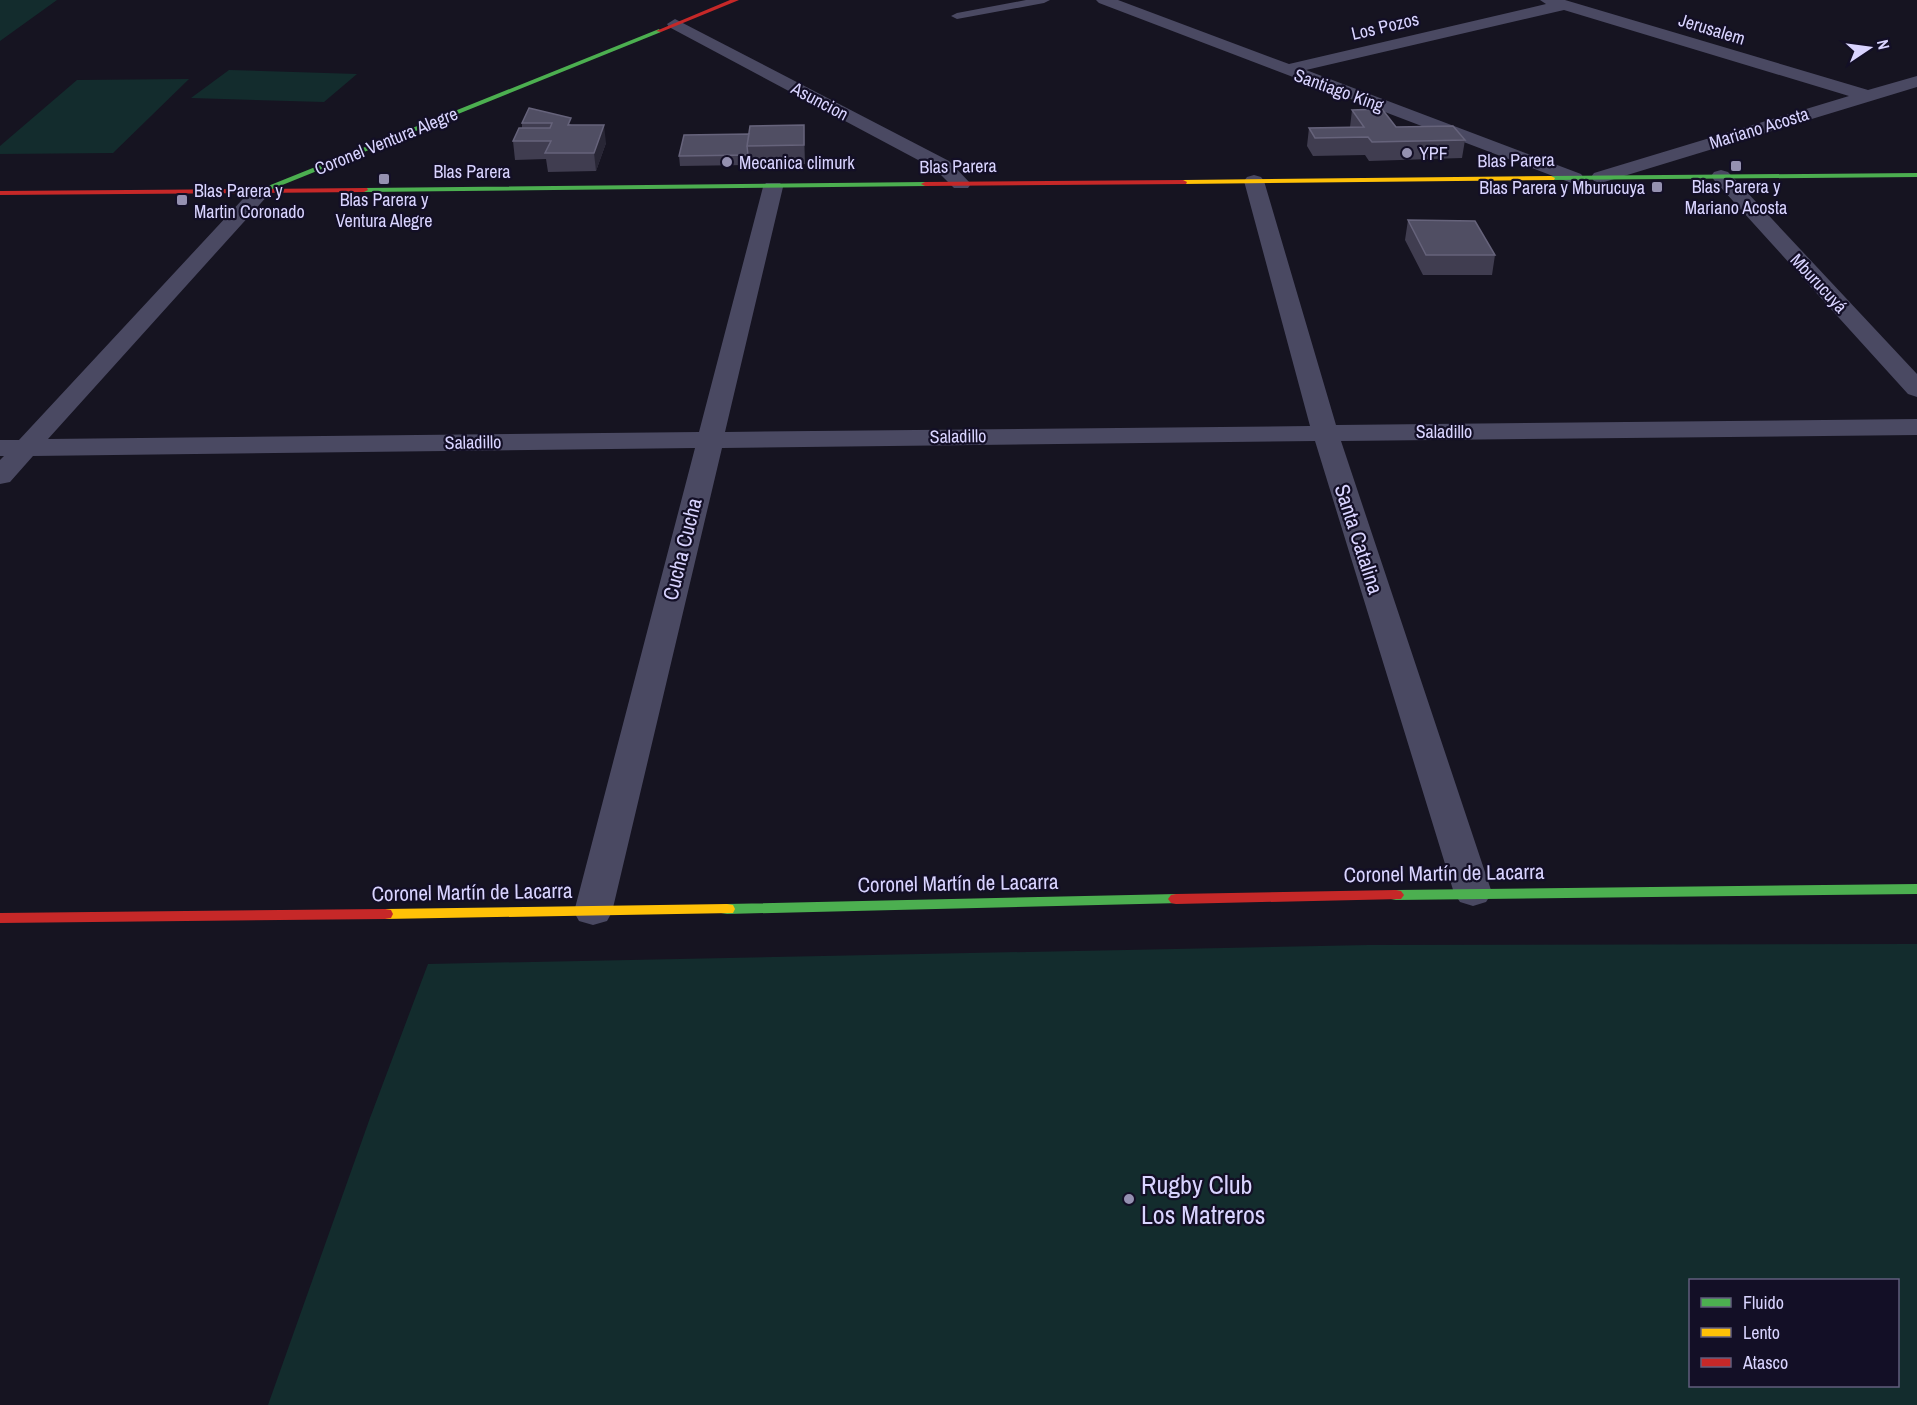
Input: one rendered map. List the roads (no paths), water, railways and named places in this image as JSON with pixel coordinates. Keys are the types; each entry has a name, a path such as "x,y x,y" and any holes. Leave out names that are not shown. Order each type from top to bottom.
{"main road":[{"name":"Coronel Ventura Alegre","path":"262,190 736,0"},
{"name":"Blas Parera","path":"0,193 1917,175"},
{"name":"Coronel Martín de Lacarra","path":"0,918 592,912 1473,893 1917,889"}],"street":[{"name":"Santiago King","path":"1104,0 1574,178"},
{"name":"Los Pozos","path":"1285,70 1556,2"},
{"name":"Jerusalem","path":"1556,2 1865,95"},
{"name":"Asuncion","path":"675,24 942,165 961,184"},
{"name":"Mariano Acosta","path":"1601,177 1917,81"},
{"name":"Mburucuyá","path":"1721,176 1917,389"},
{"name":"Santa Catalina","path":"1254,181 1325,432 1473,893"},
{"name":"Cucha Cucha","path":"592,912 773,186"},
{"name":"Coronel Ventura Alegre","path":"0,476 12,448 262,190"},
{"name":"Saladillo","path":"12,448 1917,427"}],"lane":[{"path":"957,16 1044,0"}],"place":[{"name":"YPF","path":"1407,153"},
{"name":"Mecanica climurk","path":"727,162"},
{"name":"Blas Parera y Mariano Acosta","path":"1736,166"},
{"name":"Blas Parera y Ventura Alegre","path":"384,179"},
{"name":"Blas Parera y Mburucuya","path":"1657,187"},
{"name":"Blas Parera y Martin Coronado","path":"182,200"},
{"name":"Rugby Club Los Matreros","path":"1129,1199"}]}
